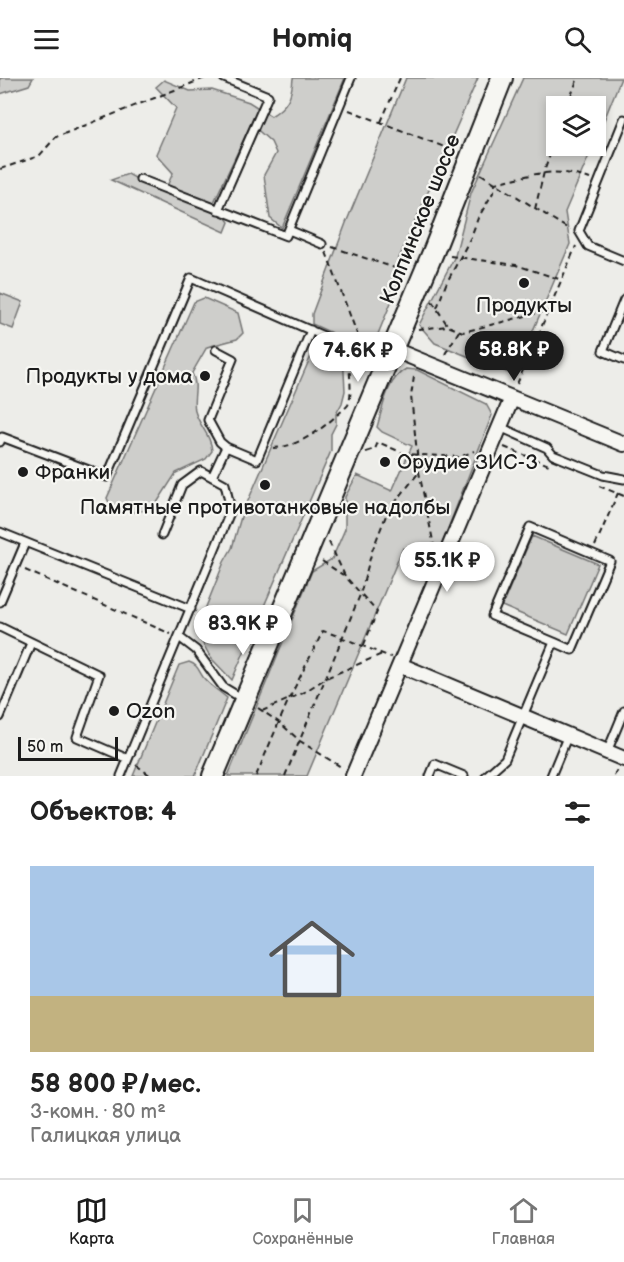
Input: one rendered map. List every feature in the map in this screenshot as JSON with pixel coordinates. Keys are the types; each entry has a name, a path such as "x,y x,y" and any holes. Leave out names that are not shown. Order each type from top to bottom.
{"main road":[{"name":"Колпинское шоссе","path":"213,776 434,250 502,78"}],"street":[{"path":"389,356 512,398 624,444"},
{"path":"353,776 512,398"},
{"path":"401,663 624,759"}],"lane":[{"path":"218,210 268,96 224,78"},
{"path":"140,179 286,236 351,78"},
{"path":"624,119 579,231 588,246 624,261"},
{"path":"289,230 322,244"},
{"path":"1,438 107,477 192,278 350,347 389,356"},
{"path":"624,300 603,351 624,360"},
{"path":"216,350 233,359 208,420 220,442 226,447 257,460 311,330"},
{"path":"500,427 547,448 553,455 603,475 624,479"},
{"path":"212,477 226,447"},
{"path":"122,776 231,510 225,484 201,471 182,485 162,535"},
{"path":"530,527 592,553 610,561 572,650 492,616 530,527"},
{"path":"0,532 191,609"},
{"path":"0,602 25,543"},
{"path":"0,627 99,675 77,737 128,759"},
{"path":"179,637 196,650 223,687 245,700"},
{"path":"486,776 505,759 554,642"},
{"path":"0,717 31,643"},
{"path":"607,752 624,711"},
{"path":"551,776 568,735"},
{"path":"430,776 435,764 464,776"}],"path":[{"path":"0,169 39,156 56,137 205,78"},
{"path":"381,122 400,78"},
{"path":"571,96 578,78"},
{"path":"340,106 447,148"},
{"path":"536,209 549,156"},
{"path":"476,171 580,235 518,384"},
{"path":"495,183 544,172 570,172 599,182"},
{"path":"437,308 478,218 494,191 495,183"},
{"path":"322,244 398,269"},
{"path":"322,244 359,342"},
{"path":"450,256 516,265 562,280"},
{"path":"429,296 448,326"},
{"path":"416,329 448,326 463,332 549,310"},
{"path":"445,354 459,331"},
{"path":"262,449 284,448 298,442 332,420 348,405 350,347"},
{"path":"414,377 411,396 419,472 440,570"},
{"path":"362,454 375,449 378,442 405,454 460,457 494,443"},
{"path":"285,776 360,593 372,551 387,513 419,472"},
{"path":"592,553 618,493"},
{"path":"320,523 345,576"},
{"path":"308,551 345,576 377,612 363,647"},
{"path":"15,566 179,637"},
{"path":"256,776 288,701 323,631 401,663"},
{"path":"262,711 288,701 326,678 382,654"},
{"path":"245,700 280,723 300,741 353,776"},
{"path":"128,759 151,776"}],"shaded area":[{"path":"0,78 33,78 29,85 0,94"},
{"path":"293,78 345,78 282,228 270,218 264,175 276,153 271,142 251,124 214,202 229,222 225,232 111,180 128,174 158,191 167,186 173,173 156,154 176,108 156,87 164,80 190,91 212,90 249,102 271,116 288,100"},
{"path":"406,78 478,78 393,272 393,279 399,283 378,334 367,339 357,336 349,341 312,324 312,314 346,223"},
{"path":"523,78 621,78 606,115 606,96 546,96 546,156 589,156 565,212 570,244 514,375 435,343 419,325 455,256 471,193"},
{"path":"0,293 23,302 13,329 0,324"},
{"path":"204,298 238,313 243,333 237,339 207,347 192,373 195,383 195,411 212,451 206,459 176,473 153,509 134,512 111,507 107,498 194,302"},
{"path":"317,347 329,347 343,354 345,391 331,434 331,451 232,680 211,658 201,640 202,617 232,548 241,517 311,356"},
{"path":"406,369 417,370 486,404 492,415 435,562 403,548 307,776 228,776 312,571 332,559 345,529 345,497 357,475 392,491 412,446 382,432 377,427 390,386 394,379"},
{"path":"532,536 598,564 568,634 502,606"},
{"path":"189,662 196,666 208,683 227,698 195,776 133,776 179,665"}],"place":[{"name":"Продукты","path":"524,283"},
{"name":"Продукты у дома","path":"205,376"},
{"name":"Орудие ЗИС-3","path":"385,462"},
{"name":"Франки","path":"23,472"},
{"name":"Памятные противотанковые надолбы","path":"265,485"},
{"name":"Ozon","path":"114,711"}]}
